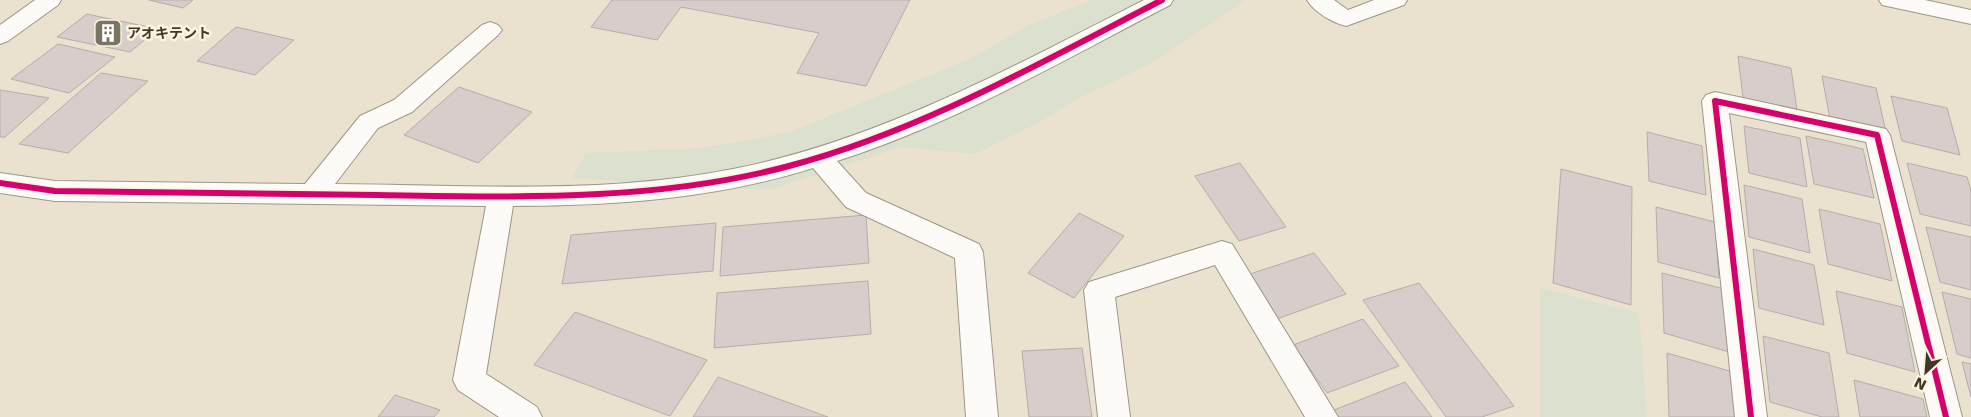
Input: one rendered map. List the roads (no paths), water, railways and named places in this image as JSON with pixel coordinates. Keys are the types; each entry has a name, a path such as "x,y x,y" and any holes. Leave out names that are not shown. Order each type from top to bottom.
{"street":[{"path":"0,36 50,0"},
{"path":"0,183 55,191 501,196 643,192 734,179 819,157 918,121 1162,0"},
{"path":"1318,0 1346,19 1396,0"},
{"path":"1890,0 1971,17"},
{"path":"312,194 368,122 403,106 490,30"},
{"path":"1751,417 1715,101 1876,135 1946,417"},
{"path":"819,157 856,200 969,252 982,417"},
{"path":"501,196 469,380 526,417"},
{"path":"1114,417 1099,290 1222,252 1322,417"}],"place":[{"name":"アオキテント","path":"108,33"}]}
